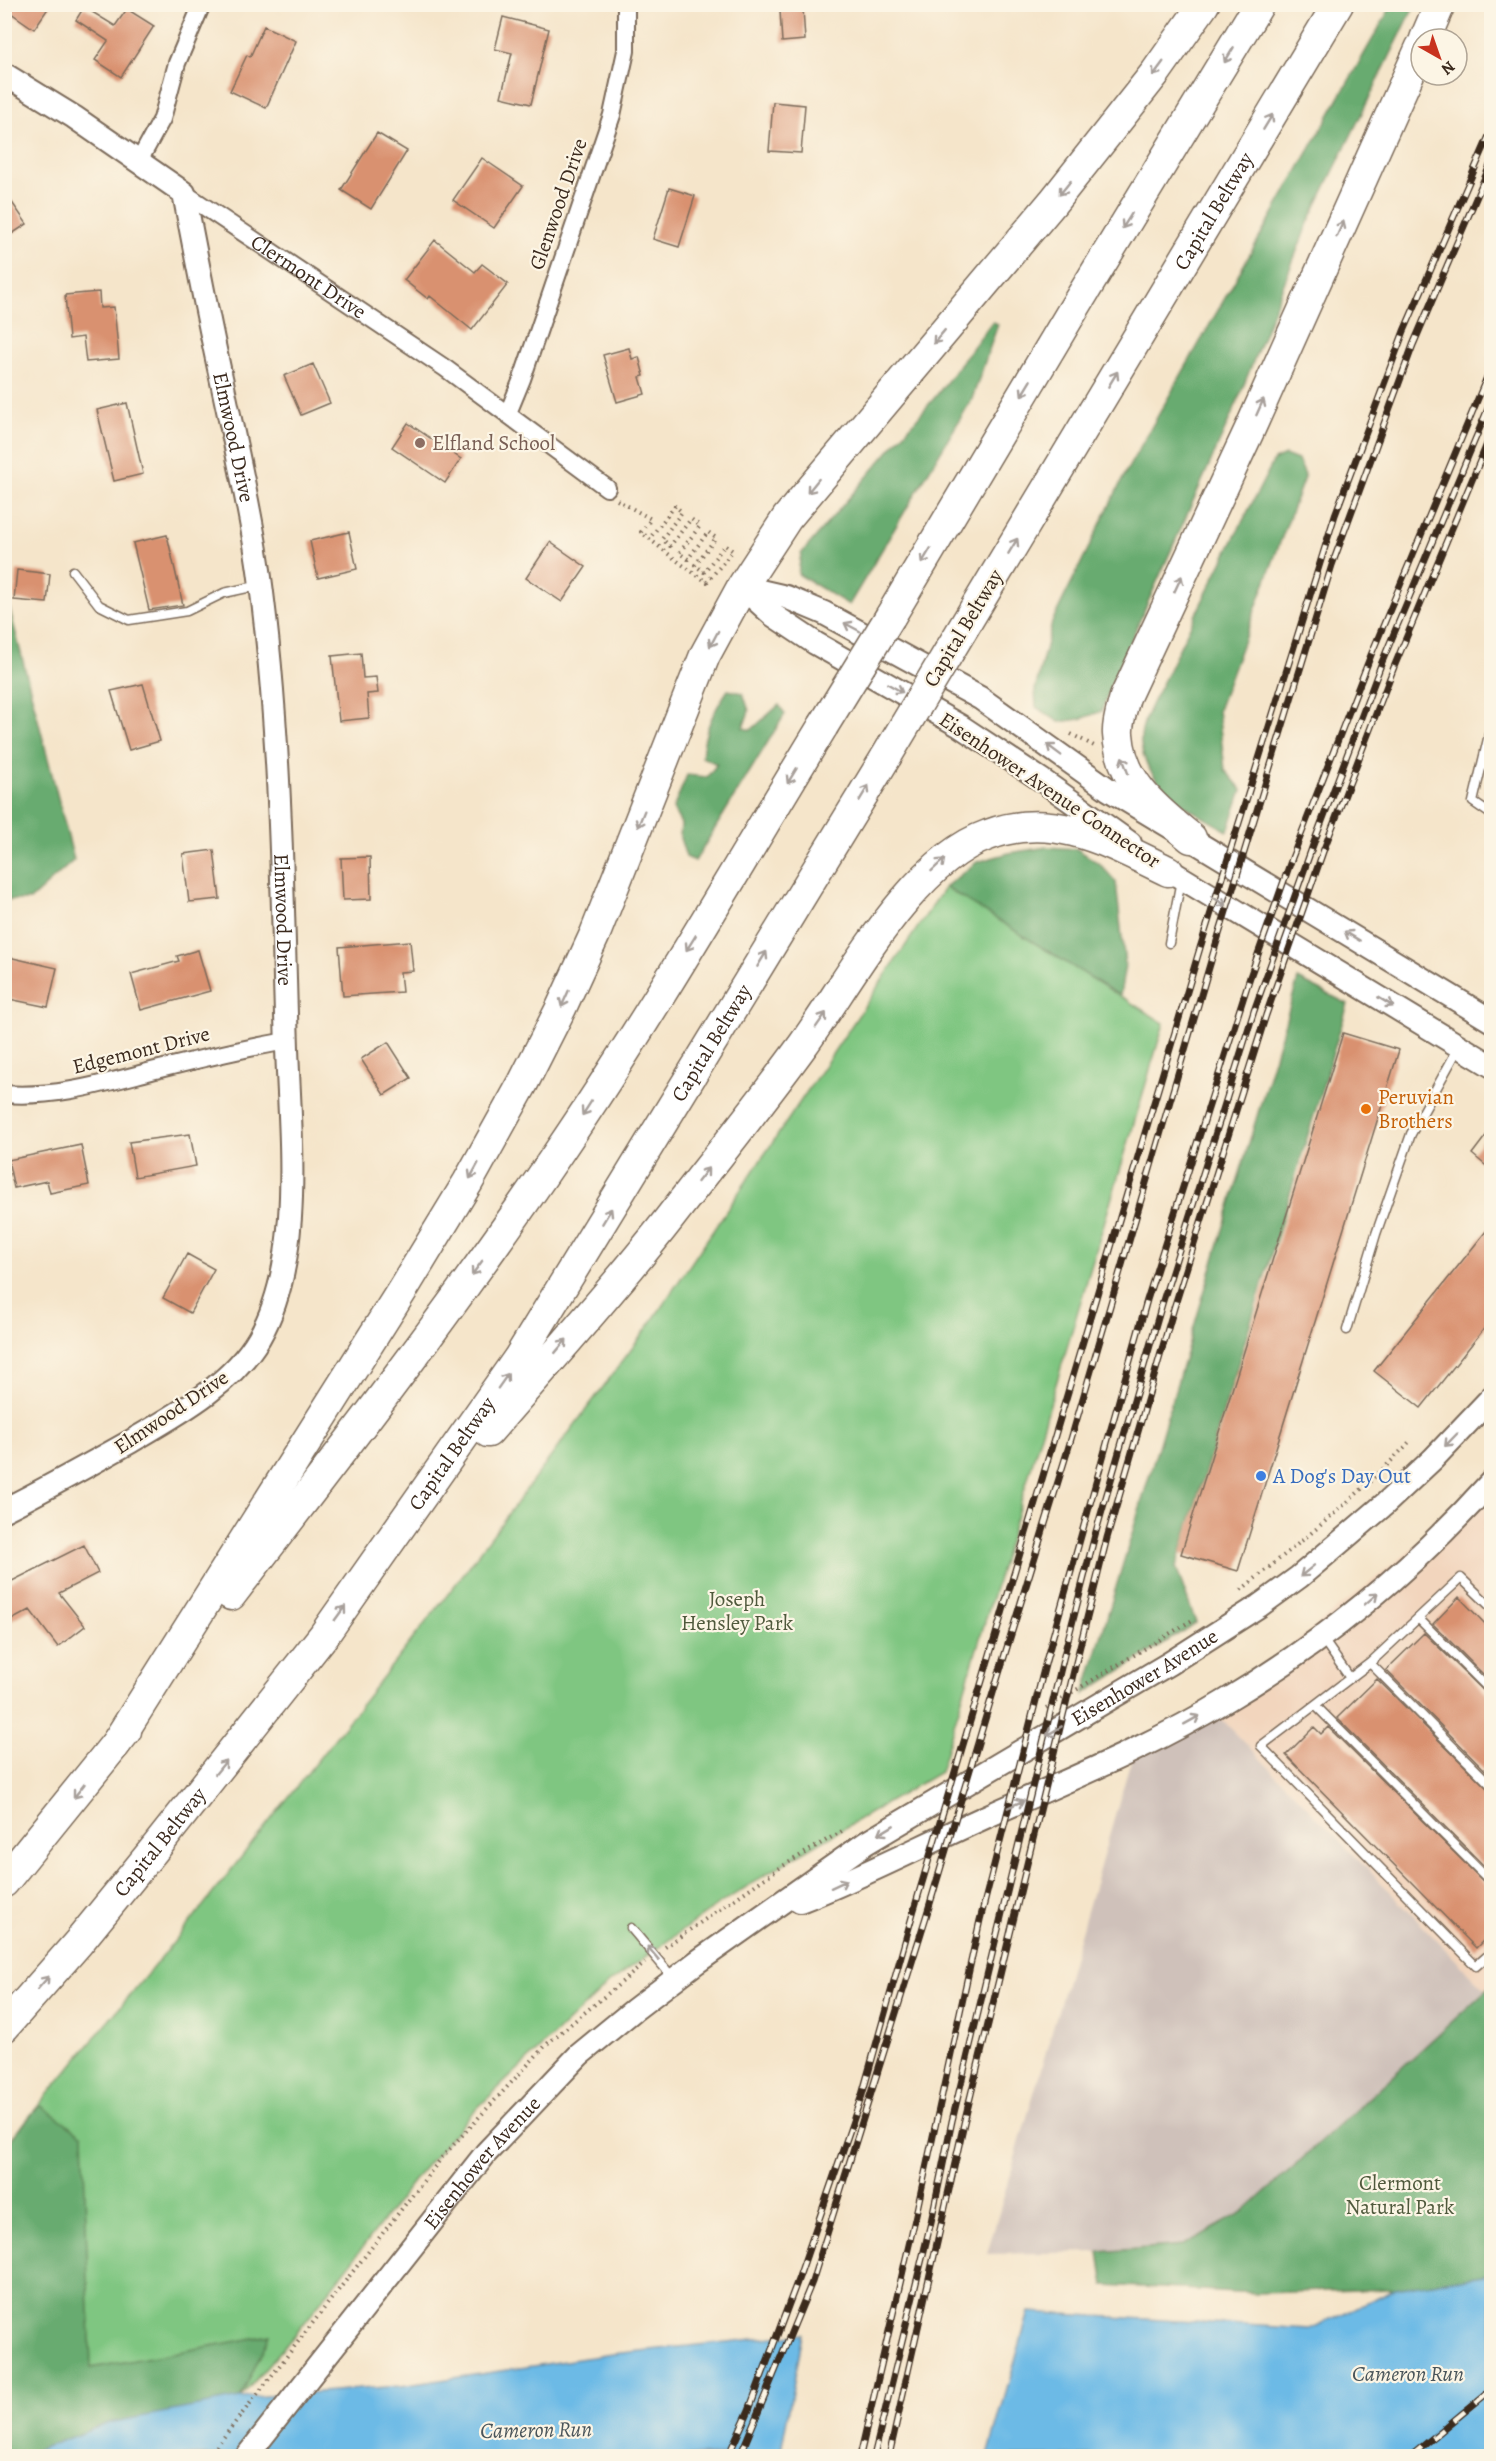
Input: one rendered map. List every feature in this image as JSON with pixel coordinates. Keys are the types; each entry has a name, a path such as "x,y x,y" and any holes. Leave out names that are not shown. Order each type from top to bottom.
{"highway":[{"path":"115,1745 403,1289 468,1182 522,1083 561,1008 595,934 705,655 742,587 788,518 1053,202 1156,72 1204,4"},
{"path":"4,1882 115,1745 400,1376 560,1152 890,617 1259,4"},
{"name":"Capital Beltway","path":"4,2026 78,1943 224,1764 374,1567 518,1359 950,650 1338,4"},
{"path":"1430,27 1440,4"},
{"path":"1191,838 1153,807 1127,773 1118,732 1125,697 1244,441 1409,74"},
{"path":"374,1567 667,1222 803,1045 878,936 938,864 957,849 989,834 1048,826 1090,834 1175,875"}],"main road":[{"name":"Clermont Drive","path":"4,74 139,161 184,193"},
{"name":"Elmwood Drive","path":"4,1510 70,1476 168,1420 231,1373 257,1341 269,1318 279,1289 286,1253 291,1171 283,914 273,708 261,585 248,501 208,320 184,193"},
{"name":"Eisenhower Avenue Connector","path":"742,587 786,597 824,613 980,698 1108,789 1491,1021"},
{"name":"Eisenhower Avenue Connector","path":"742,587 772,615 815,643 960,726 1043,781 1175,875 1491,1065"},
{"name":"Eisenhower Avenue","path":"247,2457 486,2153 579,2055 674,1979 866,1842 1170,1663 1259,1606 1299,1577 1385,1504 1433,1459 1491,1397"},
{"name":"Eisenhower Avenue","path":"765,1915 813,1896 1134,1750 1227,1700 1322,1638 1409,1565 1491,1481"}],"street":[{"path":"139,161 162,119 177,63 202,4"},
{"name":"Glenwood Drive","path":"508,413 522,379 612,115 626,53 626,4"},
{"name":"Clermont Drive","path":"184,193 508,413 607,488"},
{"name":"Edgemont Drive","path":"4,1094 49,1095 99,1085 244,1048 287,1041"}],"lane":[{"path":"73,571 99,605 129,620 187,612 224,593 261,585"},
{"path":"1491,722 1473,802 1491,815"},
{"path":"1169,943 1175,875"},
{"path":"1347,1330 1376,1234 1411,1134 1460,1046"},
{"path":"1491,1608 1461,1578 1370,1663 1261,1746 1476,1966 1491,1952"},
{"path":"1418,1618 1491,1692"},
{"path":"1322,1638 1350,1678"},
{"path":"1370,1663 1491,1786"},
{"path":"1315,1705 1491,1883"},
{"path":"632,1928 674,1979"}],"path":[{"path":"607,488 605,493 651,519 641,532 649,539 707,582 733,551 725,545 704,572 695,566 716,538 708,532 688,559 679,553 700,526 691,519 670,546 662,539 682,512 675,506 649,539"},
{"path":"209,2457 293,2350"}],"shaded area":[{"path":"1491,1479 1491,1986 1486,1991 1212,1709 1476,1498"},
{"path":"1212,1709 1486,1991 1245,2211 1184,2245 1099,2252 987,2254 1134,1750"}],"green space":[{"path":"1392,5 1415,5 1308,223 1236,405 1111,685 1102,711 1081,719 1059,722 1036,707 1035,690 1052,622 1127,470"},
{"path":"992,322 998,324 972,399 849,605 798,574 801,554 936,396"},
{"path":"1285,455 1298,460 1305,475 1218,710 1225,770 1242,790 1228,831 1187,807 1162,786 1145,759 1141,735 1150,707 1274,460"},
{"path":"5,591 74,860 30,900 5,900"},
{"path":"728,690 743,693 749,711 743,728 751,730 779,705 785,714 695,861 686,857 680,838 681,824 673,809 687,775 707,777 717,764 702,757 703,747 710,722"},
{"path":"1047,847 1077,849 1100,864 1116,882 1125,965 1120,996 945,887 977,862 1009,853"},
{"name":"Joseph Hensley Park","path":"945,887 1164,1023 940,1772 719,1904 609,1983 470,2115 419,2174 299,2330 240,2398 108,2423 22,2456 5,2456 5,2146 188,1925 452,1589 648,1327"},
{"path":"1298,979 1348,1004 1176,1567 1196,1623 1084,1694"},
{"name":"Clermont Natural Park","path":"1491,1986 1491,2274 1395,2289 1257,2293 1104,2285 1099,2252 1184,2245 1245,2211"},
{"path":"40,2105 83,2135 91,2368 270,2335 240,2398 82,2433 22,2456 5,2456 5,2146"}],"water":[{"name":"Cameron Run","path":"1491,2274 1491,2456 988,2456 1029,2312 1310,2329 1395,2289"},
{"path":"803,2334 780,2456 22,2456 108,2423 240,2398 401,2386 612,2354"}],"building":[{"path":"4,4 51,4 34,29 4,8"},
{"path":"84,7 115,26 127,9 154,26 121,77 95,60 108,41 76,20"},
{"path":"803,9 805,40 782,42 780,11"},
{"path":"503,17 549,29 531,104 501,97 512,53 495,49"},
{"path":"264,26 296,41 266,108 230,91 247,55 250,57"},
{"path":"773,102 805,105 801,153 769,151"},
{"path":"377,133 407,151 371,209 341,190"},
{"path":"482,158 523,186 494,228 453,200"},
{"path":"669,188 695,196 679,247 653,239"},
{"path":"4,191 27,224 4,239"},
{"path":"435,240 475,272 482,264 508,284 472,330 430,296 428,299 404,280"},
{"path":"99,292 100,308 114,307 119,359 86,362 83,337 69,339 65,295"},
{"path":"629,348 632,359 639,357 644,376 640,377 645,394 617,402 603,355"},
{"path":"313,364 330,403 301,415 284,376"},
{"path":"127,403 143,474 114,481 97,410"},
{"path":"408,423 461,459 445,483 392,447"},
{"path":"349,532 357,569 318,578 310,541"},
{"path":"167,535 183,605 149,610 133,543"},
{"path":"550,542 586,567 562,602 526,578"},
{"path":"17,570 50,574 47,603 14,600"},
{"path":"361,653 363,678 376,677 378,693 367,694 369,718 339,721 332,656"},
{"path":"143,684 160,741 129,750 111,691"},
{"path":"214,850 220,899 189,902 183,854"},
{"path":"370,857 371,899 343,900 341,858"},
{"path":"410,941 413,971 400,972 402,992 343,996 339,947"},
{"path":"198,950 210,991 141,1010 131,974 179,961 177,956"},
{"path":"4,956 57,968 48,1007 4,998"},
{"path":"1343,1033 1399,1050 1238,1571 1181,1554"},
{"path":"388,1042 411,1078 384,1095 361,1059"},
{"path":"1491,1129 1491,1170 1472,1154"},
{"path":"190,1134 196,1166 135,1177 129,1142"},
{"path":"81,1145 89,1185 50,1193 47,1181 14,1188 8,1160"},
{"path":"1491,1225 1491,1320 1421,1408 1374,1371"},
{"path":"187,1254 214,1269 190,1313 163,1298"},
{"path":"84,1545 98,1573 59,1593 85,1626 58,1647 30,1610 4,1624 4,1585"},
{"path":"1459,1597 1491,1630 1491,1682 1433,1624"},
{"path":"1424,1633 1491,1698 1491,1776 1386,1670"},
{"path":"1377,1679 1491,1792 1491,1873 1337,1718"},
{"path":"1314,1727 1321,1734 1328,1727 1491,1889 1491,1933 1476,1948 1286,1755"}],"railway":[{"path":"728,2456 749,2410 799,2277 862,2095 913,1913 1200,948 1335,515 1404,331 1492,129"},
{"path":"740,2456 812,2282 1069,1446 1213,954 1332,565 1413,345 1492,161"},
{"path":"860,2456 915,2219 980,1920 1046,1661 1147,1300 1250,977 1292,858 1371,655 1492,365"},
{"path":"874,2456 1065,1651 1095,1535 1162,1304 1254,1011 1313,845 1382,662 1492,399"},
{"path":"889,2456 964,2123 1078,1654 1107,1538 1174,1308 1266,1015 1324,849 1394,667 1492,432"},
{"path":"1411,2456 1492,2389"},
{"path":"1486,2456 1492,2452"}],"place":[{"name":"Elfland School","path":"420,443"},
{"name":"Peruvian Brothers","path":"1366,1109"},
{"name":"A Dog's Day Out","path":"1261,1476"}]}
